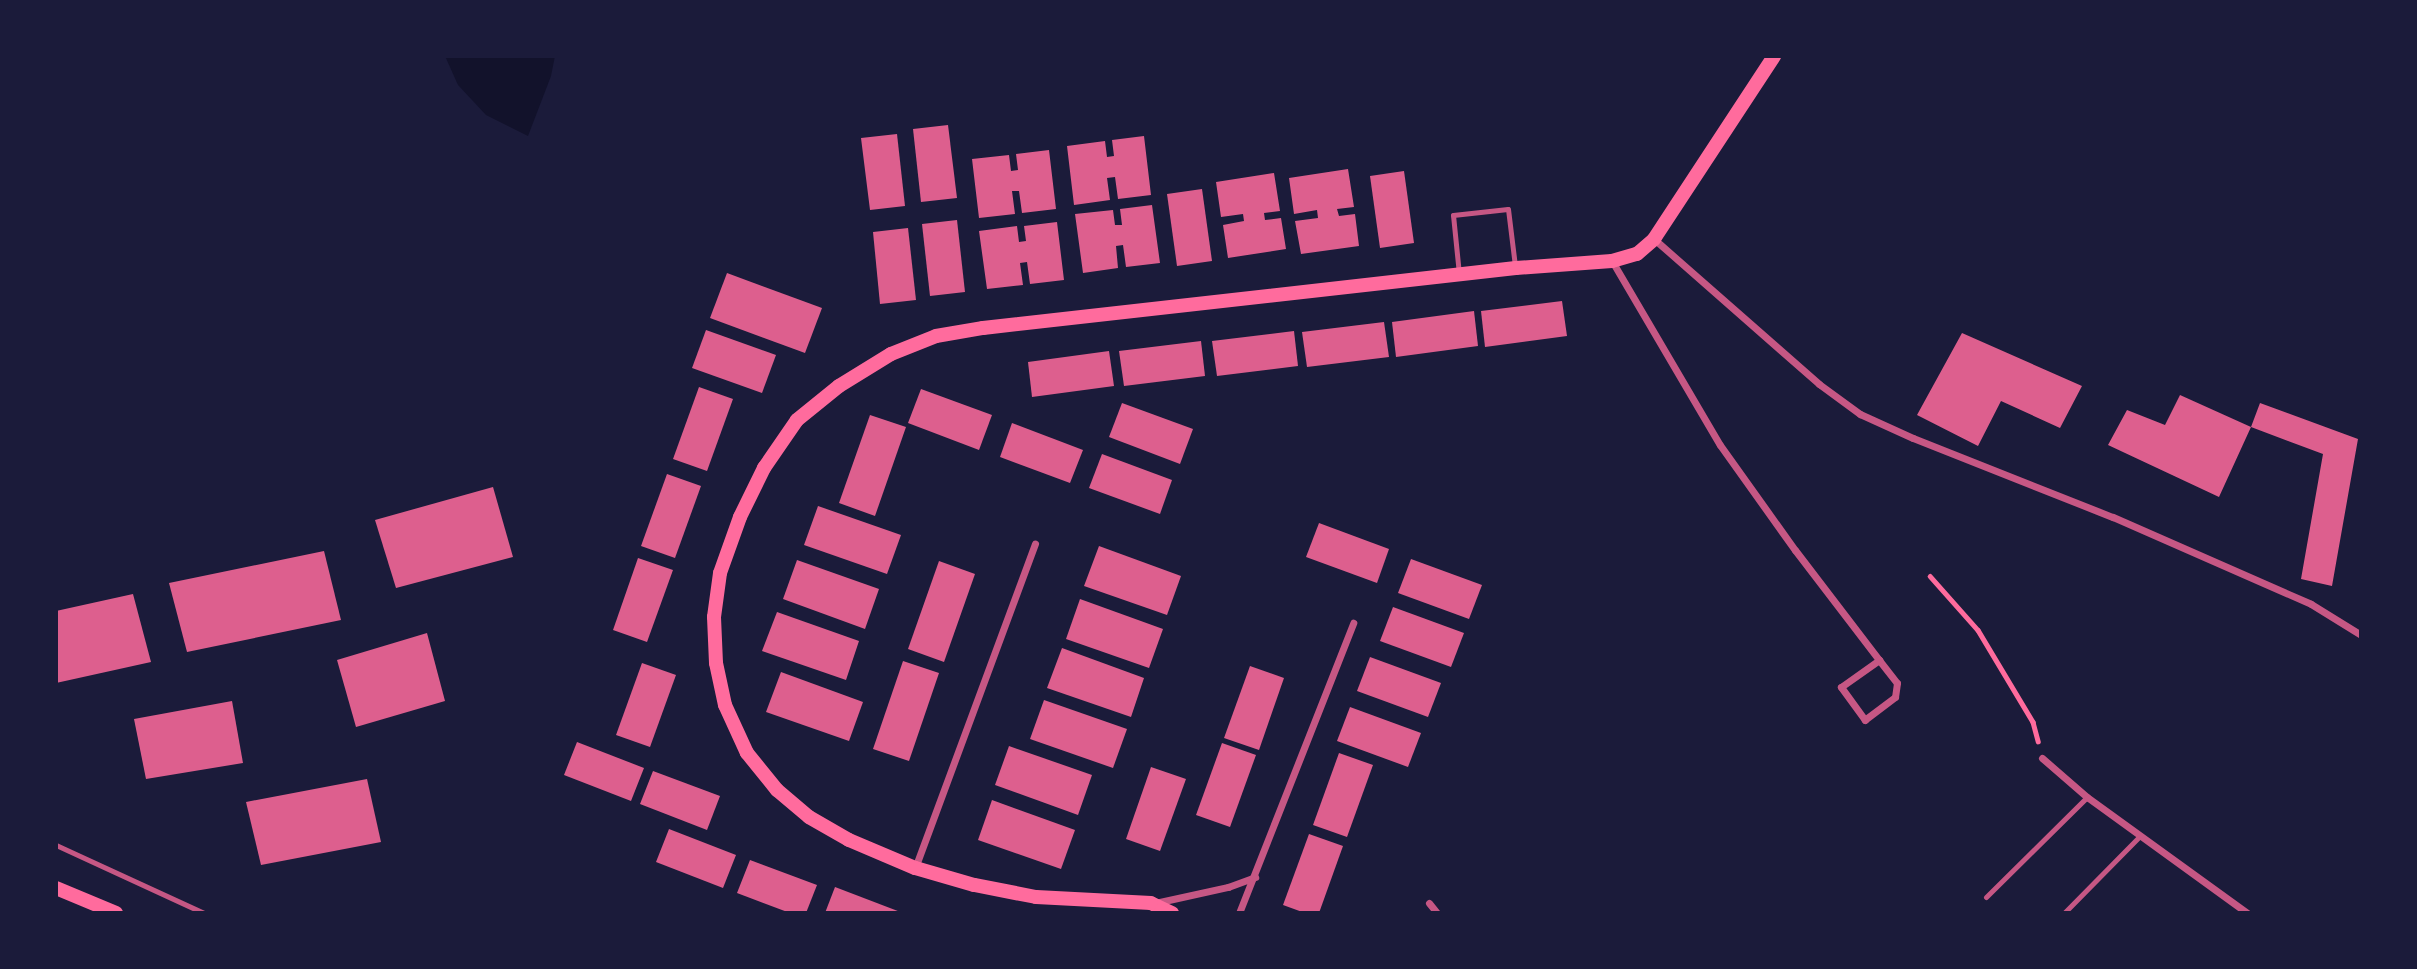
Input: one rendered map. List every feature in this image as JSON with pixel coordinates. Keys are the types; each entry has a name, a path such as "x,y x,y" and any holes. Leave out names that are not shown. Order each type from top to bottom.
{"main road":[{"path":"1172,913 1151,903 1036,897 974,885 915,868 849,840 798,808 777,790 747,753 725,705 716,663 715,629 719,573 740,517 764,468 797,420 839,386 891,354 936,336 983,328 1459,274 1612,261 1637,254 1654,239 1771,56"},
{"path":"56,888 116,913"}],"street":[{"path":"1654,239 1819,384 1860,414 1913,439 2113,517 2311,604 2361,635"},
{"path":"1612,261 1720,445 1879,660 1896,683 1898,691 1895,698 1865,720 1841,687 1879,660"},
{"path":"915,868 1035,543"},
{"path":"1239,913 1256,877 1353,623"},
{"path":"2042,758 2087,797 2247,913"},
{"path":"1151,903 1228,887 1256,877"},
{"path":"1429,903 1437,913"}],"lane":[{"path":"1459,274 1454,215 1508,209 1516,268"},
{"path":"1986,897 2087,797"},
{"path":"2064,913 2140,835"},
{"path":"56,845 204,913"}],"path":[{"path":"1930,576 1978,630 2033,722 2042,758"}],"shaded area":[{"path":"445,56 555,56 551,76 528,136 486,115 458,85"}],"building":[{"path":"948,125 957,198 921,202 913,129"},
{"path":"897,134 905,206 870,210 861,138"},
{"path":"1144,136 1151,195 1118,199 1115,177 1107,178 1110,200 1074,205 1067,146 1105,141 1107,157 1114,156 1112,140"},
{"path":"1049,150 1056,209 1022,213 1019,191 1012,191 1015,214 979,218 972,159 1009,155 1011,171 1018,170 1016,154"},
{"path":"1348,169 1354,207 1337,209 1339,216 1355,214 1359,246 1301,254 1295,221 1318,218 1317,210 1294,214 1289,178"},
{"path":"1404,171 1414,243 1380,248 1370,176"},
{"path":"1274,173 1280,211 1264,213 1265,220 1281,218 1286,249 1228,258 1223,225 1244,221 1243,214 1221,217 1216,182"},
{"path":"1202,189 1212,261 1177,266 1167,194"},
{"path":"1152,205 1160,263 1126,267 1123,245 1116,246 1118,268 1083,273 1075,214 1113,210 1115,225 1122,225 1120,209"},
{"path":"957,220 965,292 930,296 922,224"},
{"path":"1057,222 1064,280 1030,284 1027,262 1020,263 1023,285 987,289 979,231 1017,226 1019,242 1026,241 1024,226"},
{"path":"908,228 916,300 880,304 873,232"},
{"path":"727,273 822,308 805,353 710,318"},
{"path":"1562,301 1567,336 1485,347 1481,311"},
{"path":"1474,311 1478,346 1396,357 1392,322"},
{"path":"1384,322 1389,357 1307,367 1302,332"},
{"path":"706,330 776,355 762,393 692,368"},
{"path":"1294,331 1298,366 1217,376 1212,341"},
{"path":"1962,333 2082,386 2060,428 2001,401 1978,446 1917,415"},
{"path":"1201,341 1205,376 1124,386 1119,351"},
{"path":"1109,351 1114,386 1032,397 1028,362"},
{"path":"699,387 733,399 707,471 673,459"},
{"path":"921,389 992,415 979,450 908,423"},
{"path":"2180,395 2251,427 2219,497 2108,445 2127,410 2165,425"},
{"path":"1122,403 1193,429 1180,464 1109,437"},
{"path":"2260,403 2358,439 2332,586 2301,579 2323,454 2251,427"},
{"path":"870,415 906,427 875,516 839,503"},
{"path":"1012,423 1083,450 1070,483 1000,457"},
{"path":"1102,454 1172,480 1160,514 1089,488"},
{"path":"667,474 701,486 675,558 641,546"},
{"path":"493,487 513,557 396,588 375,520"},
{"path":"818,506 901,535 887,574 804,545"},
{"path":"1319,523 1389,549 1377,583 1306,557"},
{"path":"1099,546 1181,576 1167,615 1084,586"},
{"path":"324,551 341,620 187,652 169,583"},
{"path":"638,558 673,570 647,642 613,630"},
{"path":"1411,559 1482,585 1469,619 1398,593"},
{"path":"797,560 879,589 865,629 783,599"},
{"path":"939,561 975,574 944,662 908,649"},
{"path":"133,594 151,662 56,683 56,611"},
{"path":"1080,599 1163,629 1149,668 1066,639"},
{"path":"1393,607 1464,633 1451,667 1380,641"},
{"path":"777,612 859,641 846,680 762,651"},
{"path":"427,633 445,701 356,727 337,660"},
{"path":"1062,648 1144,678 1131,717 1047,688"},
{"path":"1370,657 1441,683 1428,717 1357,691"},
{"path":"903,661 939,673 909,761 873,749"},
{"path":"642,663 676,675 650,747 616,735"},
{"path":"1250,666 1284,678 1259,750 1224,738"},
{"path":"781,672 863,702 849,741 766,712"},
{"path":"1044,700 1127,729 1113,768 1030,739"},
{"path":"232,701 243,763 146,779 134,719"},
{"path":"1350,707 1421,733 1408,767 1337,741"},
{"path":"577,742 644,768 631,801 564,775"},
{"path":"1222,743 1256,755 1230,827 1196,815"},
{"path":"1009,746 1092,775 1078,815 995,785"},
{"path":"1339,753 1373,765 1347,837 1313,825"},
{"path":"1151,767 1186,779 1160,851 1126,839"},
{"path":"653,771 720,796 707,830 640,804"},
{"path":"367,779 381,842 261,865 246,802"},
{"path":"992,800 1075,830 1061,869 978,840"},
{"path":"669,829 736,855 723,888 656,862"},
{"path":"1309,834 1343,846 1319,913 1305,913 1283,905"},
{"path":"750,860 817,885 806,913 790,913 737,893"},
{"path":"835,887 903,913 825,913"}]}
